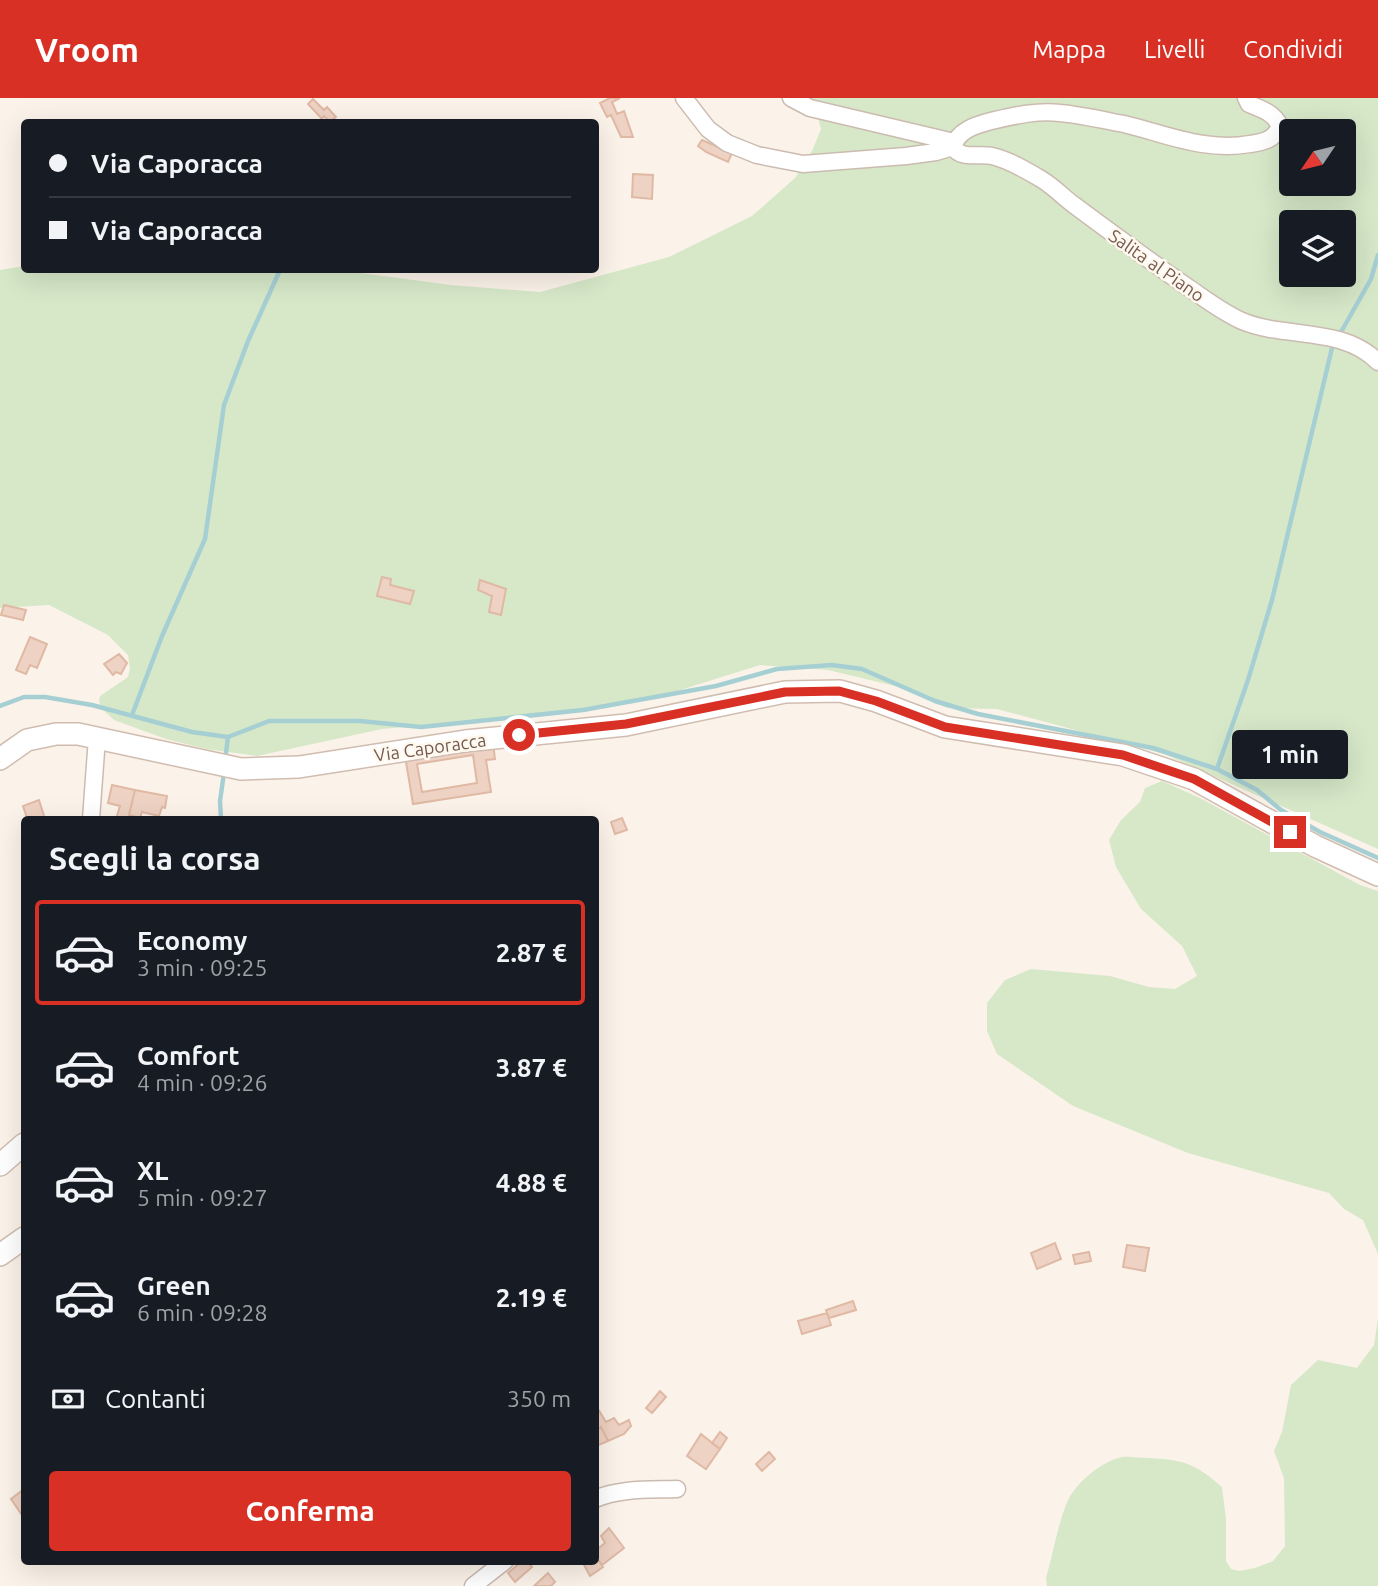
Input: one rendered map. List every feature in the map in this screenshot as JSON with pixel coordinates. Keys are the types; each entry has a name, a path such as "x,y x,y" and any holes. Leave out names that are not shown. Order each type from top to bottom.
{"street":[{"path":"684,98 708,129 727,143 757,155 803,164 936,152 953,145 964,131 977,125 1030,113 1059,112 1124,124 1190,143 1216,147 1238,147 1272,138 1280,127 1277,120 1271,114 1249,104 1246,98"},
{"name":"Salita al Piano","path":"792,98 810,108 953,145 957,152 962,154 992,156 1015,165 1044,181 1224,312 1240,320 1323,336 1349,344 1371,355 1378,362"},
{"name":"Via Caporacca","path":"0,759 27,740 56,734 78,734 241,769 299,767 465,741 626,724 785,692 839,691 876,701 945,727 1123,755 1194,779 1315,846 1378,875"},
{"path":"91,816 97,738"},
{"path":"0,1165 21,1147"},
{"path":"0,1255 21,1240"},
{"path":"599,1497 637,1490 677,1489"},
{"path":"473,1586 500,1565"}],"green space":[{"path":"808,98 1378,98 1378,849 1164,754 997,709 947,708 899,687 828,670 760,665 674,692 565,713 382,729 257,756 206,749 166,739 114,720 101,708 100,696 128,677 130,668 128,655 108,635 49,605 0,608 0,270 21,266 21,273 361,273 451,285 540,292 669,257 752,216 795,178 812,151 821,129 817,114"},
{"path":"1162,781 1200,798 1360,885 1378,891 1378,1254 1363,1220 1344,1209 1329,1193 1188,1153 1073,1106 997,1054 987,1031 987,1003 1005,980 1031,969 1110,976 1149,987 1175,989 1197,976 1182,946 1141,909 1116,867 1109,840 1121,820 1140,802 1145,788"},
{"path":"1378,1319 1378,1586 1047,1586 1046,1578 1070,1497 1081,1482 1097,1469 1122,1457 1171,1460 1188,1464 1204,1473 1222,1487 1226,1519 1226,1561 1231,1569 1239,1571 1255,1568 1273,1561 1285,1546 1284,1478 1274,1451 1282,1432 1291,1385 1318,1360 1357,1368 1374,1345"}],"building":[{"path":"610,98 620,98 612,102 617,114 624,111 633,137 621,137 611,115 607,117 600,103"},
{"path":"313,99 324,110 327,107 336,117 327,119 324,116 322,119 308,104"},
{"path":"702,140 732,153 728,162 698,146"},
{"path":"633,174 653,175 652,199 632,197"},
{"path":"382,577 391,579 390,585 414,591 410,604 377,596"},
{"path":"480,580 506,589 501,615 489,612 492,596 478,590"},
{"path":"4,605 26,610 23,620 1,615"},
{"path":"30,637 47,644 37,668 30,665 26,674 16,670"},
{"path":"119,654 127,663 121,674 116,672 113,675 104,664"},
{"path":"493,743 495,759 486,760 491,792 413,804 405,756","holes":["473,755 477,783 422,792 417,764"]},
{"path":"112,785 135,790 129,815 132,816 117,816 120,806 108,803"},
{"path":"135,790 167,796 165,808 162,807 159,816 142,812 141,816 129,815"},
{"path":"39,800 44,816 26,816 23,806"},
{"path":"622,818 627,830 615,834 611,822"},
{"path":"1055,1243 1061,1259 1037,1269 1031,1253"},
{"path":"1127,1245 1149,1248 1145,1271 1123,1267"},
{"path":"1089,1252 1091,1261 1075,1264 1073,1255"},
{"path":"853,1301 856,1310 829,1318 826,1310"},
{"path":"827,1313 831,1325 802,1334 798,1321"},
{"path":"660,1391 666,1397 652,1413 646,1408"},
{"path":"599,1411 606,1422 614,1418 619,1425 629,1420 631,1426 624,1434 608,1441 601,1427 599,1428"},
{"path":"601,1427 608,1441 599,1445"},
{"path":"720,1432 727,1438 720,1449 712,1443"},
{"path":"701,1434 720,1449 706,1469 687,1456"},
{"path":"769,1452 775,1459 762,1471 756,1464"},
{"path":"21,1491 21,1514 11,1499"},
{"path":"609,1528 624,1548 602,1565 599,1561 599,1548 605,1543 601,1536"},
{"path":"599,1561 603,1567 590,1576 584,1565 599,1565"},
{"path":"517,1565 532,1567 515,1582 508,1573"},
{"path":"548,1573 555,1582 551,1586 534,1586"}],"waterway":[{"path":"1217,769 1272,600 1332,348 1371,279 1378,255"},
{"path":"132,715 162,636 205,539 224,405 248,341 279,273"},
{"path":"0,706 24,697 45,697 92,705 192,732 228,737 269,721 360,721 421,727 583,710 716,686 777,669 832,665 862,669 935,701 978,714 1153,748 1217,769 1257,790 1281,810 1320,832 1378,858"},
{"path":"225,761 228,737"},
{"path":"221,816 224,773"}],"route":[{"path":"519,735 626,724 785,692 839,691 876,701 945,727 1123,755 1194,779 1290,832"}]}
